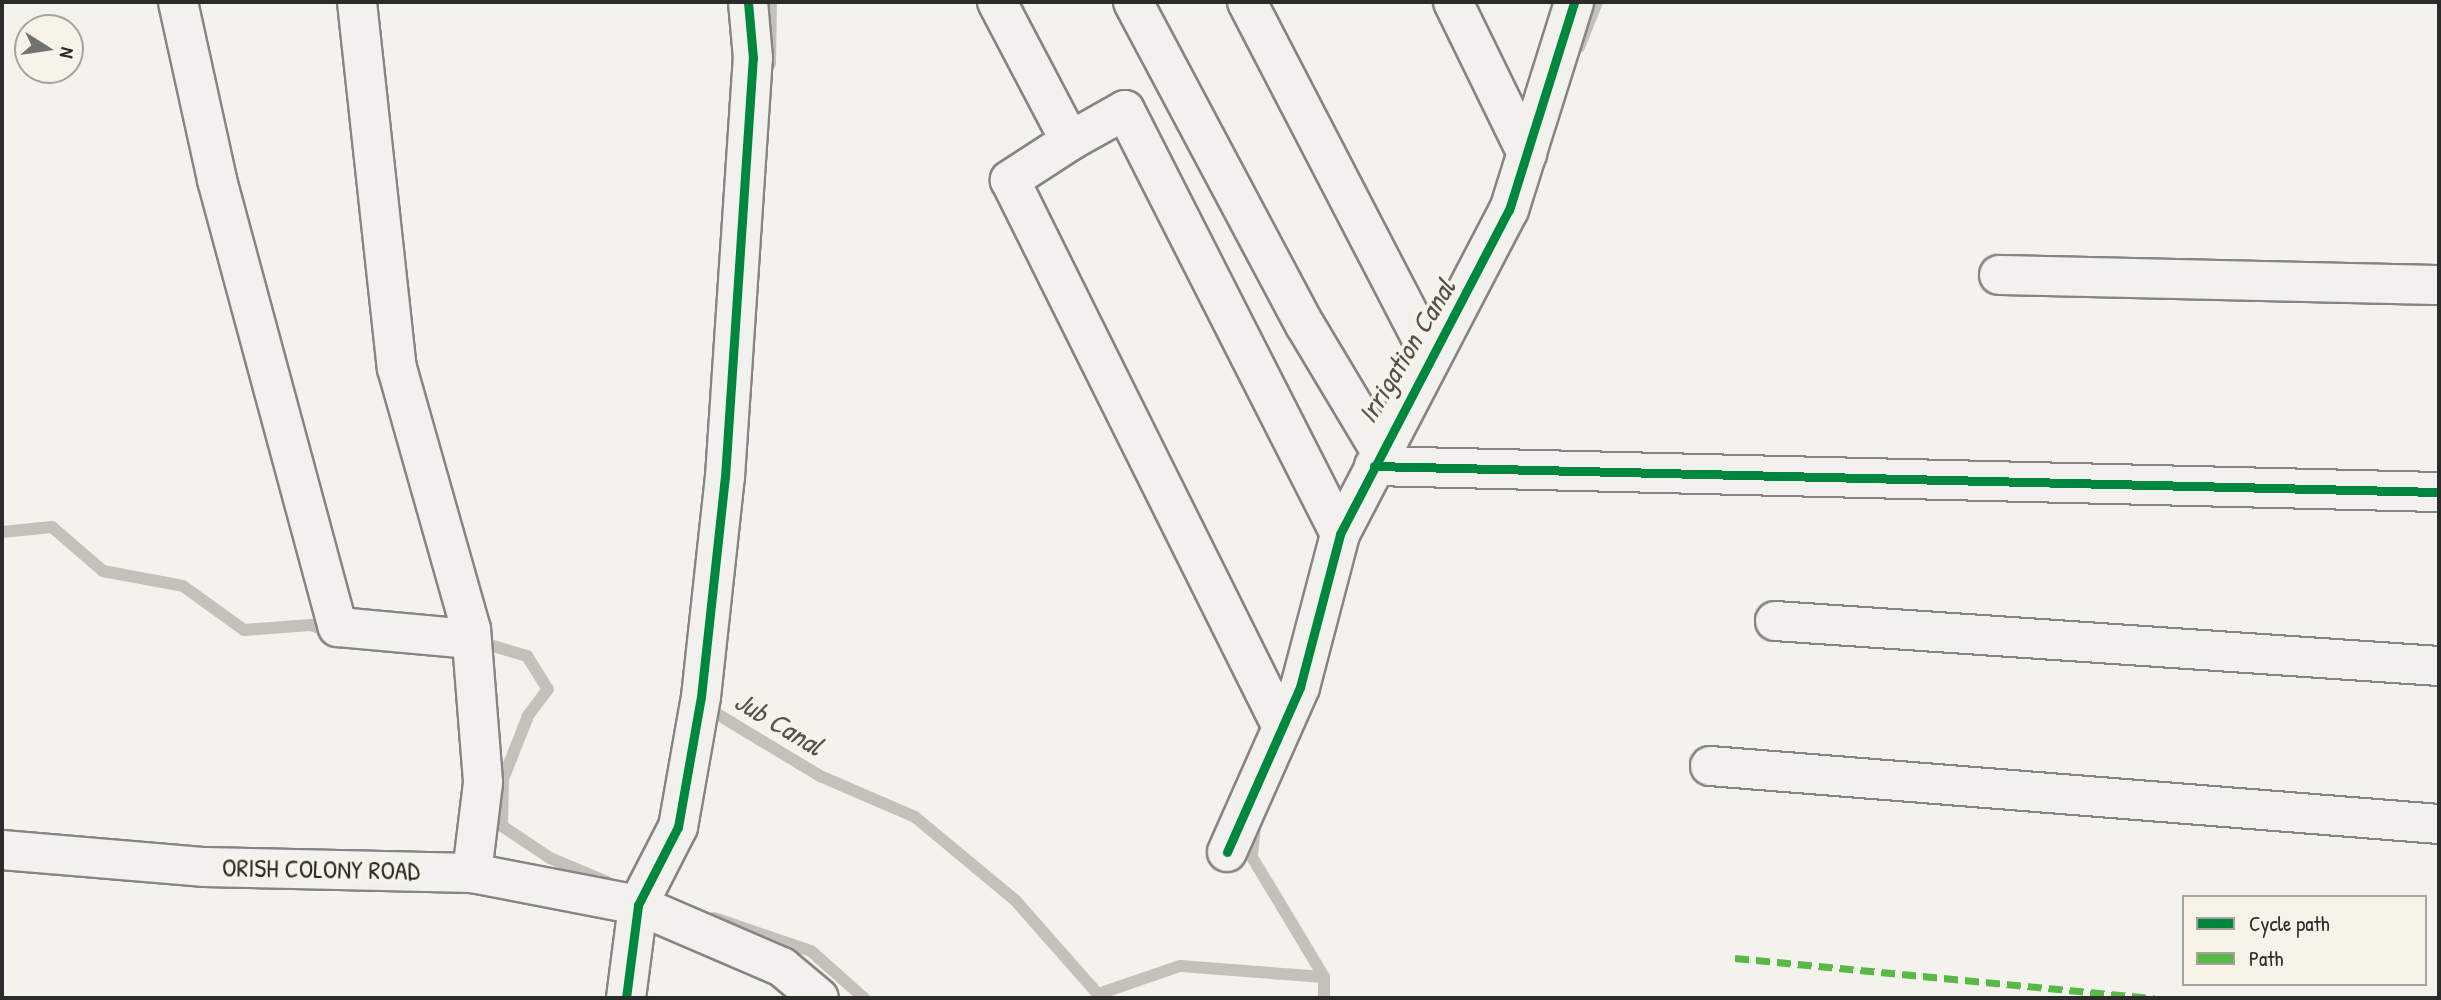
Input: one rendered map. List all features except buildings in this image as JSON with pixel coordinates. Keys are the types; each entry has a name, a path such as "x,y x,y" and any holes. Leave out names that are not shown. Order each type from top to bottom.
{"street":[{"path":"178,2 217,180 338,626 471,639"},
{"path":"357,2 397,368 471,639 483,783 472,873"},
{"path":"626,998 638,905 678,827 701,697 734,342 753,58 748,2"},
{"path":"997,2 1070,141"},
{"path":"1133,2 1378,459"},
{"path":"1247,2 1430,355"},
{"path":"1453,2 1527,154"},
{"path":"1227,852 1300,687 1340,534 1430,355 1509,210 1574,2"},
{"path":"1282,727 1010,180 1070,141 1125,110 1340,534"},
{"path":"1999,275 2439,285"},
{"path":"1378,459 2439,492"},
{"path":"1774,621 2439,666"},
{"path":"1710,766 2439,824"},
{"name":"ORISH COLONY ROAD","path":"2,849 205,867 472,873 638,905 782,967 819,998"}],"waterway":[{"name":"Jub Canal","path":"770,64 771,2"},
{"name":"Irrigation Canal","path":"1579,47 1597,2"},
{"path":"2,532 52,527 103,571 183,586 244,630 311,625 332,633"},
{"path":"476,641 527,656 548,689 528,716 503,779 502,826 550,858 607,882"},
{"name":"Jub Canal","path":"709,703 709,709 820,776 915,817 1015,900 1098,994 1180,966 1324,977"},
{"name":"Irrigation Canal","path":"1255,826 1252,857 1324,977 1324,998"},
{"path":"714,918 811,951 864,998"}],"marked path":[{"path":"1735,958 2154,998"}],"cycle path":[{"path":"626,998 638,905 678,827 701,697 725,477 753,58 748,2"},
{"path":"1227,852 1300,687 1340,534 1509,210 1574,2"},
{"path":"1374,466 2439,492"}]}
